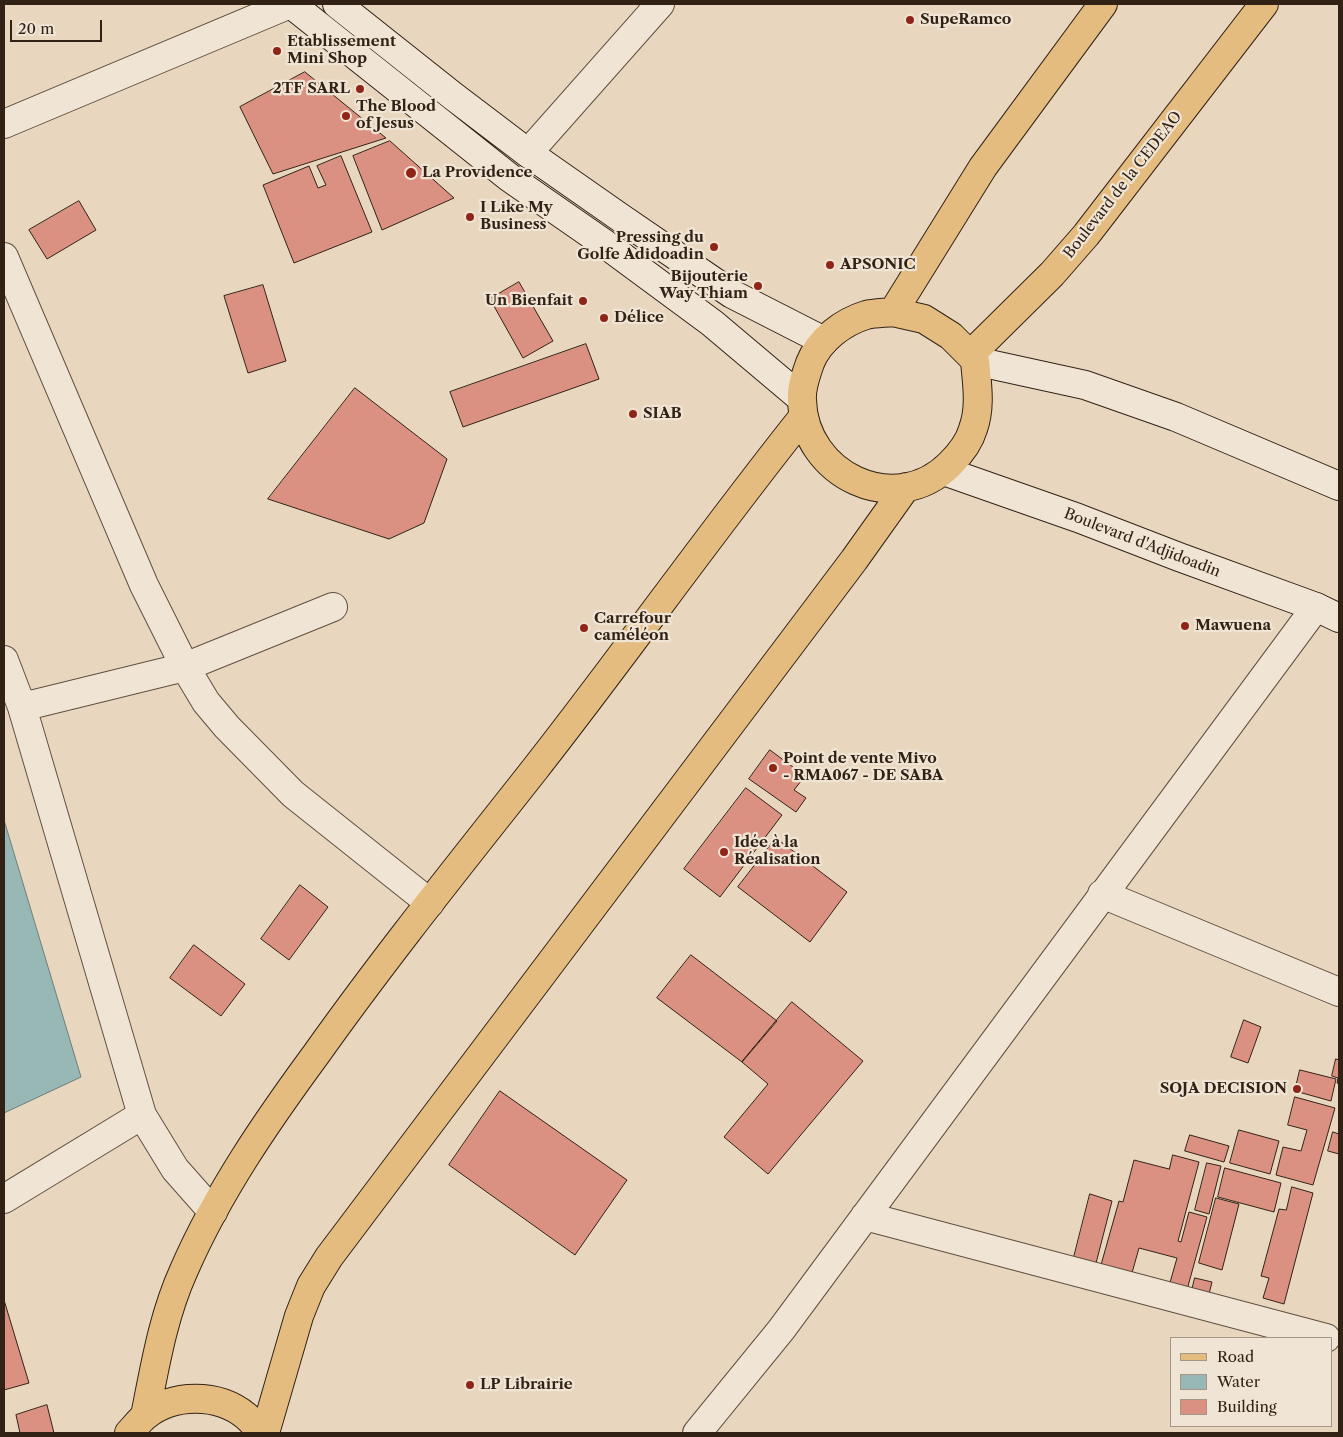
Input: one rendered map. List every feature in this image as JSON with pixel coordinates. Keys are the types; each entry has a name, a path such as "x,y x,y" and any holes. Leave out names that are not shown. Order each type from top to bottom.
{"main road":[{"path":"893,312 983,167 1103,4"},
{"name":"Boulevard de la CEDEAO","path":"973,358 1086,235 1264,4"},
{"path":"893,312 924,319 951,336 973,358 978,405 973,430 962,453 944,470 926,481 906,487 879,488 853,480 830,465 813,443 802,407 805,378 812,358 824,341 843,325 859,318 867,315 893,312"},
{"path":"137,1424 162,1330 183,1271 213,1212 265,1124 359,994 554,745 749,485 802,407"},
{"path":"137,1424 168,1402 196,1398 222,1402 246,1416 264,1433 299,1316 311,1286 329,1257 854,560 906,487"}],"street":[{"path":"4,124 290,4 510,178 605,244 704,318 802,407"},
{"path":"337,4 528,153 732,294 824,341"},
{"path":"528,153 660,4"},
{"path":"4,258 144,584 185,667 206,702 281,782 301,800 430,903"},
{"path":"973,358 1086,385 1176,417 1339,486"},
{"name":"Boulevard d'Adjidoadin","path":"944,470 1328,612"},
{"path":"22,707 185,667 334,607"},
{"path":"697,1433 781,1330 1102,894 1328,612"},
{"path":"4,660 22,707 142,1115 175,1169 213,1212"},
{"path":"1102,894 1339,992"},
{"path":"4,1199 142,1115"},
{"path":"865,1216 1322,1337"}],"water":[{"path":"4,820 81,1077 4,1113"}],"building":[{"path":"305,72 386,138 273,174 240,107"},
{"path":"390,141 454,198 382,230 353,156"},
{"path":"341,156 372,232 294,263 263,185 309,166 318,188 326,185 317,166"},
{"path":"79,201 96,230 47,259 29,230"},
{"path":"519,282 553,341 523,358 490,299"},
{"path":"263,285 286,361 248,373 224,296"},
{"path":"586,344 599,379 463,427 450,392"},
{"path":"355,388 447,459 424,523 389,539 268,499"},
{"path":"770,750 805,776 794,790 806,798 796,812 749,779"},
{"path":"746,788 782,815 720,897 684,869"},
{"path":"776,838 847,892 810,942 738,887"},
{"path":"300,885 328,907 289,960 261,939"},
{"path":"194,945 245,984 221,1016 170,978"},
{"path":"691,955 777,1021 742,1062 657,998"},
{"path":"792,1002 863,1061 768,1174 724,1137 768,1084 742,1062"},
{"path":"1244,1020 1261,1027 1248,1063 1231,1057"},
{"path":"1336,1059 1339,1060 1339,1084 1337,1083 1338,1078 1332,1076"},
{"path":"1300,1070 1336,1079 1331,1101 1295,1091"},
{"path":"500,1091 627,1180 575,1255 449,1165"},
{"path":"1295,1097 1335,1108 1313,1185 1276,1175 1283,1147 1301,1151 1307,1130 1288,1125"},
{"path":"1239,1130 1279,1141 1270,1174 1230,1163"},
{"path":"1333,1132 1339,1134 1339,1154 1328,1151"},
{"path":"1190,1135 1229,1146 1224,1162 1185,1151"},
{"path":"1173,1155 1199,1162 1178,1241 1181,1242 1189,1212 1207,1217 1185,1297 1167,1293 1177,1258 1139,1248 1130,1280 1099,1272 1119,1201 1123,1202 1134,1160 1169,1169"},
{"path":"1207,1163 1221,1166 1209,1214 1195,1210"},
{"path":"1225,1168 1281,1183 1274,1212 1218,1197"},
{"path":"1292,1187 1313,1193 1284,1304 1263,1298 1269,1278 1261,1276 1279,1209 1286,1210"},
{"path":"1090,1194 1112,1201 1094,1271 1072,1265"},
{"path":"1216,1198 1239,1204 1222,1270 1199,1263"},
{"path":"1195,1278 1212,1282 1207,1302 1190,1298"},
{"path":"4,1300 29,1383 4,1390"},
{"path":"47,1405 54,1433 20,1433 16,1415"}],"place":[{"name":"SupeRamco","path":"910,20"},
{"name":"Etablissement Mini Shop","path":"277,51"},
{"name":"2TF SARL","path":"360,89"},
{"name":"The Blood of Jesus","path":"346,116"},
{"name":"La Providence","path":"411,173"},
{"name":"I Like My Business","path":"470,217"},
{"name":"Pressing du Golfe Adidoadin","path":"714,247"},
{"name":"APSONIC","path":"830,265"},
{"name":"Bijouterie Way Thiam","path":"758,286"},
{"name":"Un Bienfait","path":"583,301"},
{"name":"Délice","path":"604,318"},
{"name":"SIAB","path":"633,414"},
{"name":"Mawuena","path":"1185,626"},
{"name":"Carrefour caméléon","path":"584,628"},
{"name":"Point de vente Mivo - RMA067 - DE SABA","path":"773,768"},
{"name":"Idée à la Réalisation","path":"724,852"},
{"name":"SOJA DECISION","path":"1297,1089"},
{"name":"LP Librairie","path":"470,1385"}]}
